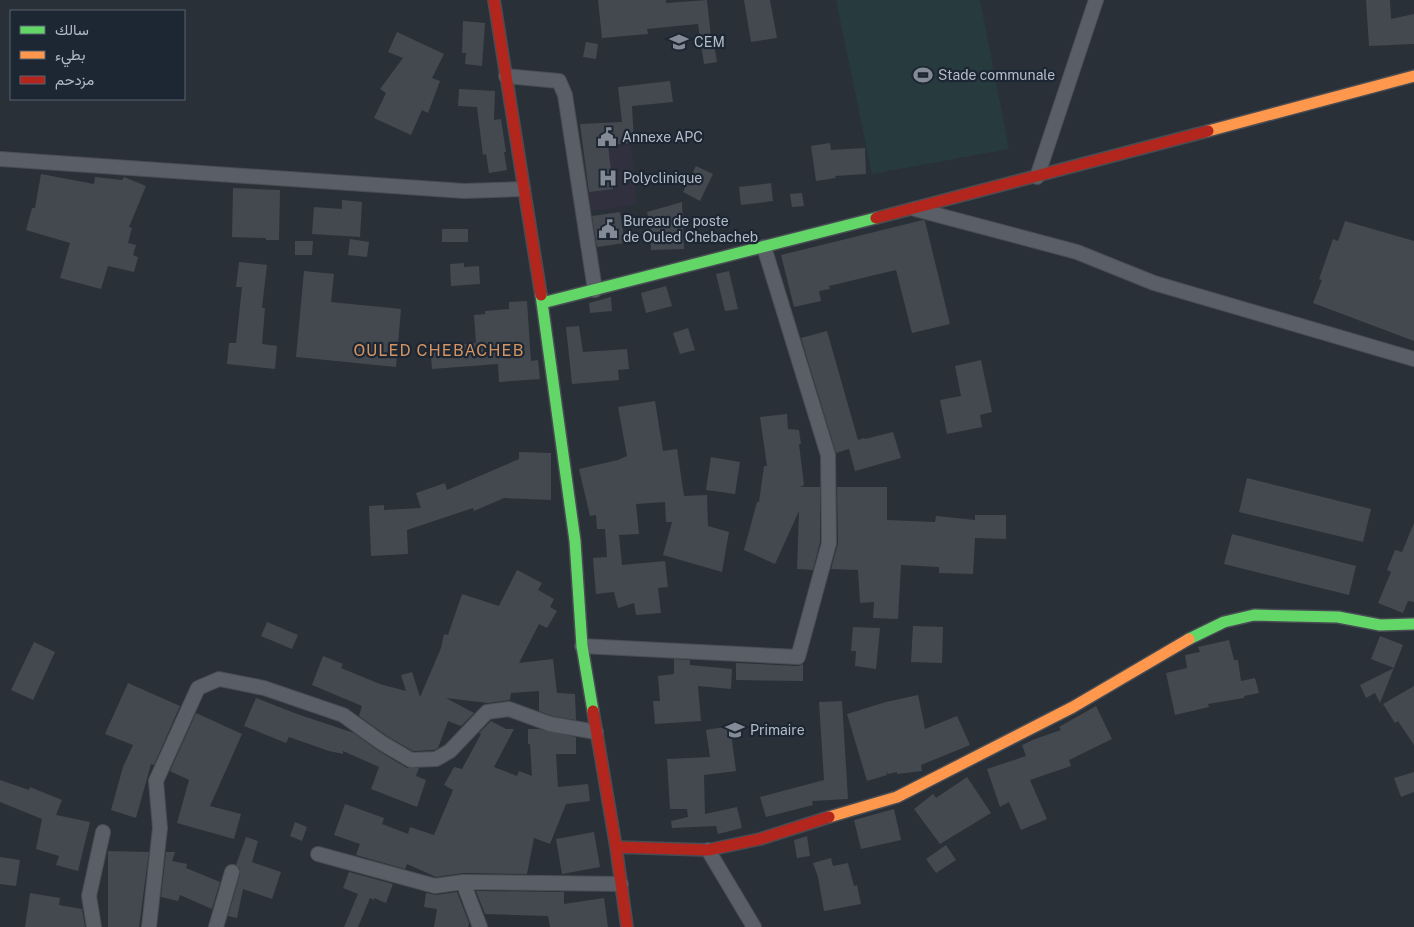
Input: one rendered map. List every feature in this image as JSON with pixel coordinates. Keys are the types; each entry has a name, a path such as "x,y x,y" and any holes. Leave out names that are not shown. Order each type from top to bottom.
{"street":[{"path":"494,0 542,304 575,541 582,646 616,848 627,927"},
{"path":"1037,177 1096,0"},
{"path":"506,76 559,81 565,95 595,290"},
{"path":"542,304 1037,177 1414,76"},
{"path":"0,158 464,191 523,189"},
{"path":"913,209 1077,252 1154,283 1414,359"},
{"path":"582,646 798,657 829,543 828,455 764,247"},
{"path":"616,848 708,850 760,839 856,808 898,797 1073,707 1186,641 1224,622 1254,615 1338,617 1380,625 1414,624"},
{"path":"149,927 160,828 156,782 198,688 218,679 264,688 343,715 382,744 411,760 436,759 450,751 487,712 509,709 550,724 596,732"},
{"path":"94,927 89,896 103,832"},
{"path":"708,850 754,927"},
{"path":"318,854 435,886 463,882 621,884"},
{"path":"216,927 232,872"},
{"path":"463,882 480,927"}],"shaded area":[{"name":"Polyclinique","path":"631,145 637,205 584,212 578,151"}],"green space":[{"name":"Stade communale","path":"836,0 980,0 1009,149 872,174"}],"building":[{"path":"598,0 666,0 666,3 707,0 711,38 713,38 717,62 704,64 698,24 647,29 648,34 602,38"},
{"path":"744,0 770,0 777,38 751,42"},
{"path":"1366,0 1390,0 1391,19 1414,14 1414,44 1369,46"},
{"path":"463,21 485,23 482,66 465,64 466,53 462,53"},
{"path":"397,32 444,54 432,78 440,81 428,113 422,110 411,135 374,118 386,93 380,89 403,58 388,52"},
{"path":"586,42 598,44 596,59 583,57"},
{"path":"670,81 673,102 632,106 634,143 608,145 613,189 589,192 580,124 622,122 618,87"},
{"path":"459,89 495,91 494,120 501,119 507,170 489,173 486,154 483,155 477,107 458,106"},
{"path":"830,143 831,150 865,148 866,174 835,176 836,178 816,181 811,146"},
{"path":"696,166 713,174 700,201 683,192"},
{"path":"41,174 94,184 95,177 122,180 124,177 146,186 129,227 132,228 128,243 136,245 133,255 138,257 134,272 108,266 101,289 60,278 70,243 26,230 32,208 35,208"},
{"path":"771,183 773,201 741,205 739,187"},
{"path":"233,188 280,190 279,240 232,237"},
{"path":"802,193 804,206 792,207 790,194"},
{"path":"342,200 362,202 360,237 312,234 314,207 342,209"},
{"path":"682,202 684,249 651,250 650,224 647,212"},
{"name":"Bureau de poste de Ouled Chebacheb","path":"620,212 625,243 597,247 592,216"},
{"path":"925,221 950,324 912,333 896,270 829,286 830,289 819,291 821,301 794,307 781,255"},
{"path":"1345,221 1414,241 1414,341 1313,303 1322,280 1319,279 1333,239 1338,241"},
{"path":"442,229 468,229 468,242 442,242"},
{"path":"350,239 369,242 367,257 348,255"},
{"path":"295,241 313,241 312,255 295,255"},
{"path":"239,262 267,265 262,308 265,308 262,344 277,346 275,369 227,364 229,343 236,343 242,287 236,287"},
{"path":"464,263 464,267 479,266 480,284 451,286 450,264"},
{"path":"304,271 334,274 331,302 401,309 396,367 296,357"},
{"path":"729,271 738,309 725,311 716,274"},
{"path":"666,286 672,306 646,313 641,293"},
{"path":"611,297 612,311 590,313 589,303"},
{"path":"527,301 531,361 538,360 540,379 499,382 498,364 432,369 430,347 476,343 474,315 485,314 485,311 509,309 509,302"},
{"path":"579,326 583,352 627,349 629,369 618,370 619,380 572,384 566,327"},
{"path":"688,328 695,350 680,354 673,333"},
{"path":"827,331 858,440 893,432 901,458 855,471 849,449 836,453 801,338"},
{"path":"981,360 992,412 980,415 982,427 947,434 940,400 961,396 955,366"},
{"path":"655,401 663,451 677,449 684,496 707,495 708,526 729,532 722,572 663,555 672,522 666,522 665,502 636,504 639,534 619,535 622,565 665,561 668,587 658,588 661,613 636,615 634,603 618,608 614,592 596,594 593,558 607,557 605,529 597,529 596,515 590,516 579,469 618,460 627,456 618,407"},
{"path":"787,414 788,429 799,430 804,485 800,487 820,487 820,542 813,570 797,569 799,511 775,564 744,550 757,502 759,502 764,466 767,466 760,417"},
{"path":"519,452 551,453 551,500 504,498 474,511 473,508 407,530 408,554 371,556 369,506 384,505 384,510 421,508 416,493 445,483 447,490 519,459"},
{"path":"711,457 740,462 735,494 706,490"},
{"path":"1247,478 1371,509 1363,542 1239,512"},
{"path":"837,487 887,487 887,520 935,522 936,516 975,520 975,515 1006,515 1006,539 975,538 973,574 939,573 939,567 901,565 898,619 873,618 874,602 860,603 858,570 831,569 838,543"},
{"path":"1414,523 1414,602 1408,601 1403,613 1378,603 1391,572 1387,570 1395,550 1402,552"},
{"path":"1232,534 1356,566 1349,595 1224,564"},
{"path":"517,570 542,583 538,590 554,599 550,607 557,611 547,628 539,624 519,663 553,659 557,693 575,694 576,720 552,716 539,711 539,691 511,693 510,700 488,703 446,698 474,713 461,726 448,721 438,748 434,750 413,751 387,736 359,716 362,706 312,685 323,656 343,664 341,668 380,684 406,691 401,675 412,672 420,697 441,648 444,634 448,635 462,594 499,606"},
{"path":"267,622 298,635 292,649 261,636"},
{"path":"913,626 943,627 942,663 911,662"},
{"path":"853,627 880,628 876,669 855,666 856,651 851,651"},
{"path":"1380,636 1403,645 1394,668 1371,659"},
{"path":"1229,640 1234,660 1238,660 1241,681 1255,678 1259,693 1244,696 1244,698 1208,704 1209,707 1175,715 1166,673 1187,668 1185,655 1200,652 1198,647"},
{"path":"34,642 55,652 33,700 11,690"},
{"path":"674,659 690,660 690,665 732,669 731,689 698,686 701,721 655,724 653,701 660,701 658,676 674,674"},
{"path":"736,663 798,666 803,664 803,681 736,680"},
{"path":"1394,668 1380,703 1375,693 1366,698 1360,685"},
{"path":"128,683 180,706 154,765 151,764 136,818 111,810 123,767 133,745 105,734"},
{"path":"1414,686 1414,745 1398,721 1395,723 1383,704"},
{"path":"918,695 925,729 957,716 970,745 921,765 922,771 888,774 886,771 887,775 867,781 847,714 886,702"},
{"path":"256,698 354,733 377,750 407,768 419,768 416,776 426,780 417,807 371,789 379,767 343,751 343,754 329,751 289,737 286,743 244,726"},
{"path":"842,701 848,799 812,801 813,805 766,817 760,797 824,780 819,702"},
{"path":"1096,706 1112,739 1069,760 1071,766 1030,780 1047,819 1021,830 1009,802 1000,807 987,769 1026,756 1022,745 1061,730 1059,727"},
{"path":"196,713 242,734 210,806 241,814 234,839 177,823 189,780 170,771"},
{"path":"491,721 506,729 514,729 494,767 517,776 519,771 532,776 528,729 539,729 576,737 576,754 556,754 558,787 588,784 590,801 566,804 550,844 534,838 527,874 463,873 436,877 407,864 405,869 356,855 360,844 334,835 345,804 384,818 382,824 408,834 410,827 434,835 453,790 444,785 454,767 462,769 481,734 479,733"},
{"path":"730,726 736,771 704,775 705,814 737,807 742,828 718,834 716,826 672,828 671,821 688,817 687,809 670,809 667,759 710,757 706,730"},
{"path":"1414,772 1414,792 1401,797 1394,778"},
{"path":"967,777 991,813 940,844 914,809 933,794 936,798"},
{"path":"0,780 29,790 30,787 62,800 56,815 90,822 78,871 56,865 59,856 36,849 42,819 0,802"},
{"path":"894,809 901,840 861,849 854,820"},
{"path":"295,822 307,827 302,841 290,836"},
{"path":"594,832 600,867 562,874 556,839"},
{"path":"807,836 810,856 797,858 794,840"},
{"path":"246,837 258,841 252,862 281,872 272,899 243,889 237,918 228,916 240,874 240,869 236,865"},
{"path":"946,845 956,860 936,873 926,859"},
{"path":"108,851 149,852 139,927 108,927"},
{"path":"166,852 175,852 172,861 187,864 186,868 220,882 212,909 180,895 178,901 161,897"},
{"path":"0,857 20,860 16,886 0,884"},
{"path":"831,858 833,866 848,863 854,886 857,885 861,904 824,911 818,877 813,863"},
{"path":"349,872 393,884 386,903 370,898 358,927 344,927 358,894 343,888"},
{"path":"476,891 564,892 564,904 604,898 608,927 550,927 548,916 485,914"},
{"path":"457,892 469,923 468,927 434,927 437,909 424,907 426,893 436,895"},
{"path":"30,893 60,898 59,905 82,909 85,927 25,927"}],"traffic: fast":[{"path":"542,303 876,218"},
{"path":"541,295 575,541 582,646 593,711"},
{"path":"1189,639 1224,622 1254,615 1338,617 1380,625 1414,624"}],"traffic: slow":[{"path":"1208,131 1414,76"},
{"path":"829,817 897,797 1073,707 1189,639"}],"traffic: jam":[{"path":"494,0 541,295"},
{"path":"876,218 1208,131"},
{"path":"593,711 616,847 627,927"},
{"path":"616,847 708,850 760,839 829,817"}],"place":[{"name":"CEM","path":"679,42"},
{"name":"Stade communale","path":"923,75"},
{"name":"Annexe APC","path":"607,137"},
{"name":"Polyclinique","path":"608,178"},
{"name":"Bureau de poste de Ouled Chebacheb","path":"608,229"},
{"name":"Primaire","path":"735,730"}],"district":[{"name":"OULED CHEBACHEB","path":"439,350"}]}
